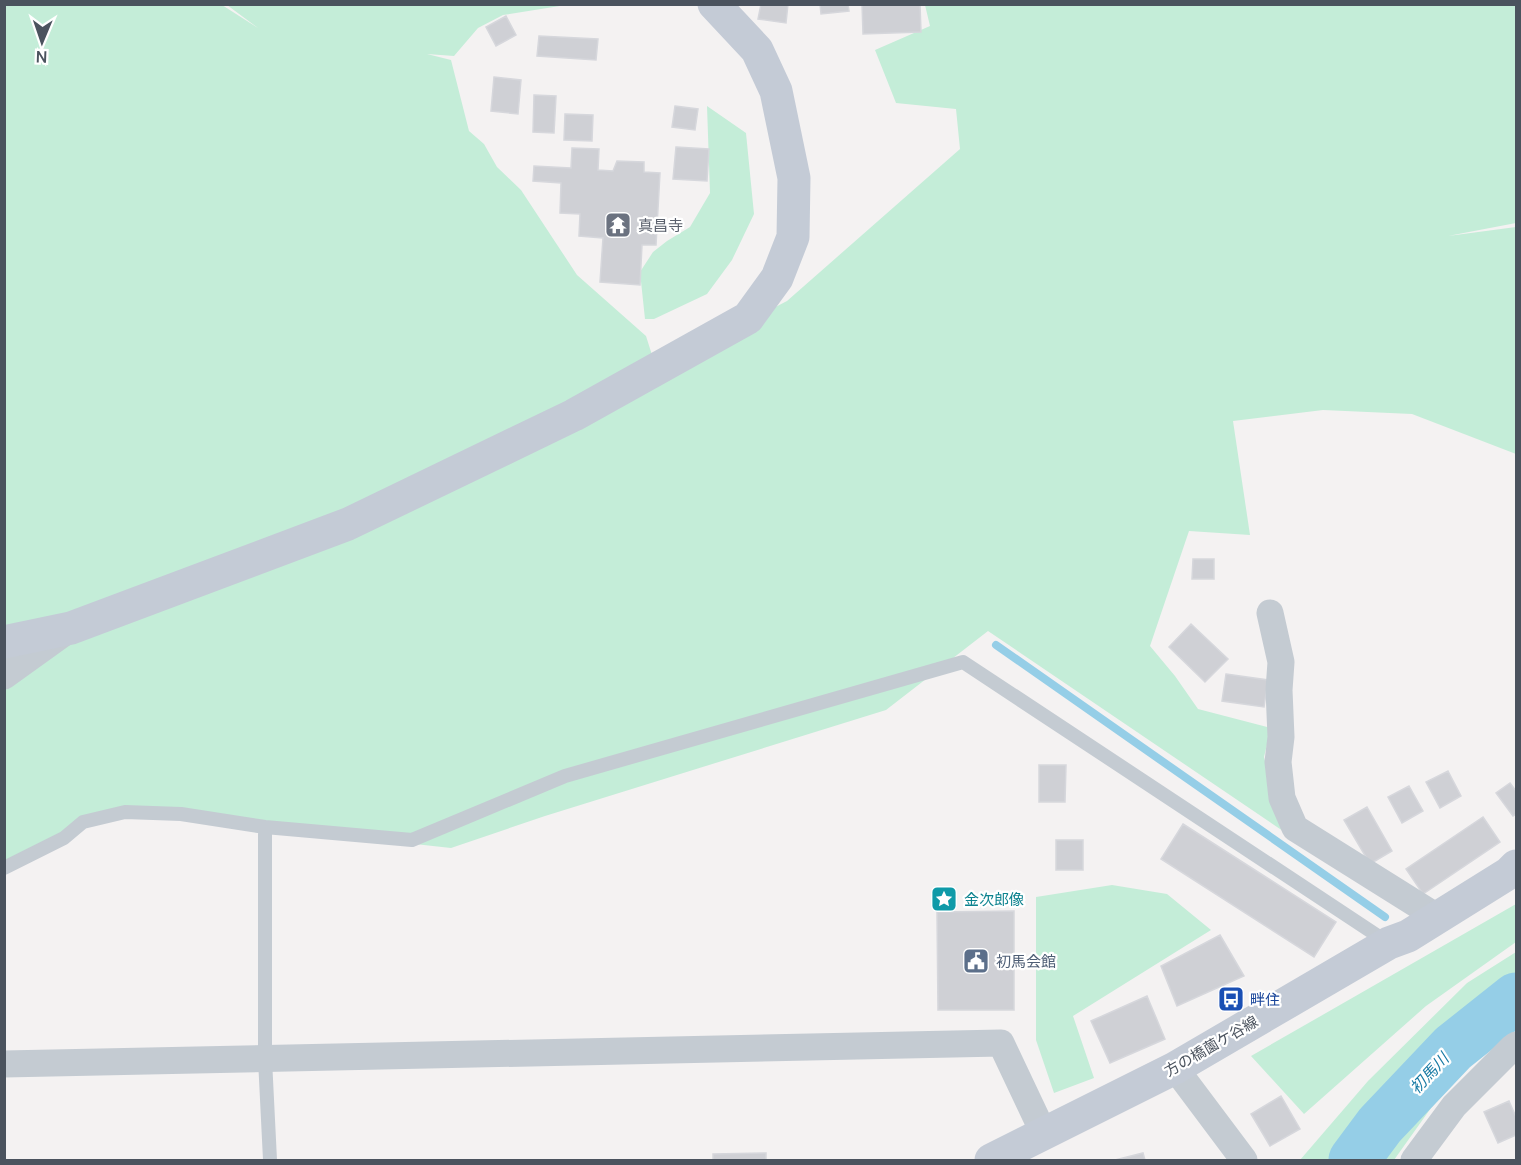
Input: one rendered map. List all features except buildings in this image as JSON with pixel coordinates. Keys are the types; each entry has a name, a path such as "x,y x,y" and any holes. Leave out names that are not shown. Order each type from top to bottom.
{"street":[{"path":"4,642 71,627 348,524 574,416 748,318 777,278 794,237 794,178 776,91 757,50 714,4"},
{"path":"1270,613 1281,662 1279,690 1281,737 1278,762 1282,798 1295,828 1437,917"},
{"path":"4,676 71,627"},
{"name":"方の橋薗ケ谷線","path":"991,1161 1175,1068 1389,943 1408,936 1437,917 1514,875"},
{"path":"4,1064 1001,1043 1044,1134"},
{"path":"1414,1161 1454,1106 1516,1045"},
{"path":"1175,1068 1245,1161"}],"lane":[{"path":"4,868 64,838 83,822 125,812 181,814 265,827 412,840 565,776 963,662 1389,943"},
{"path":"265,827 265,1059 270,1161"}],"green space":[{"path":"5,5 222,5 258,28 227,5 566,5 503,15 478,28 454,56 427,54 451,60 469,131 484,144 497,167 521,190 577,275 646,336 658,374 659,368 787,301 960,149 956,109 896,103 875,50 930,26 925,5 1516,5 1516,223 1448,236 1516,227 1516,454 1412,414 1323,410 1233,421 1250,535 1189,531 1150,646 1198,709 1271,728 1264,757 1283,831 988,631 886,710 545,816 451,848 125,812 83,822 5,869 5,682 70,628 5,640"},
{"path":"707,106 746,133 754,214 732,260 707,294 654,319 645,319 640,272 653,252 690,227 710,193"},
{"path":"1112,885 1167,894 1211,930 1073,1016 1094,1078 1054,1093 1036,1040 1036,897"},
{"path":"1516,904 1516,942 1426,1006 1304,1114 1251,1056"},
{"path":"1516,952 1516,1028 1492,1042 1431,1108 1394,1160 1300,1160 1368,1081 1467,983"}],"waterway":[{"path":"996,645 1385,917"},
{"name":"初馬川","path":"1354,1160 1380,1125 1453,1048 1516,998"}],"place":[{"name":"真昌寺","path":"618,225"},
{"name":"金次郎像","path":"944,899"},
{"name":"初馬会館","path":"976,961"},
{"name":"畔住","path":"1231,999"}]}
